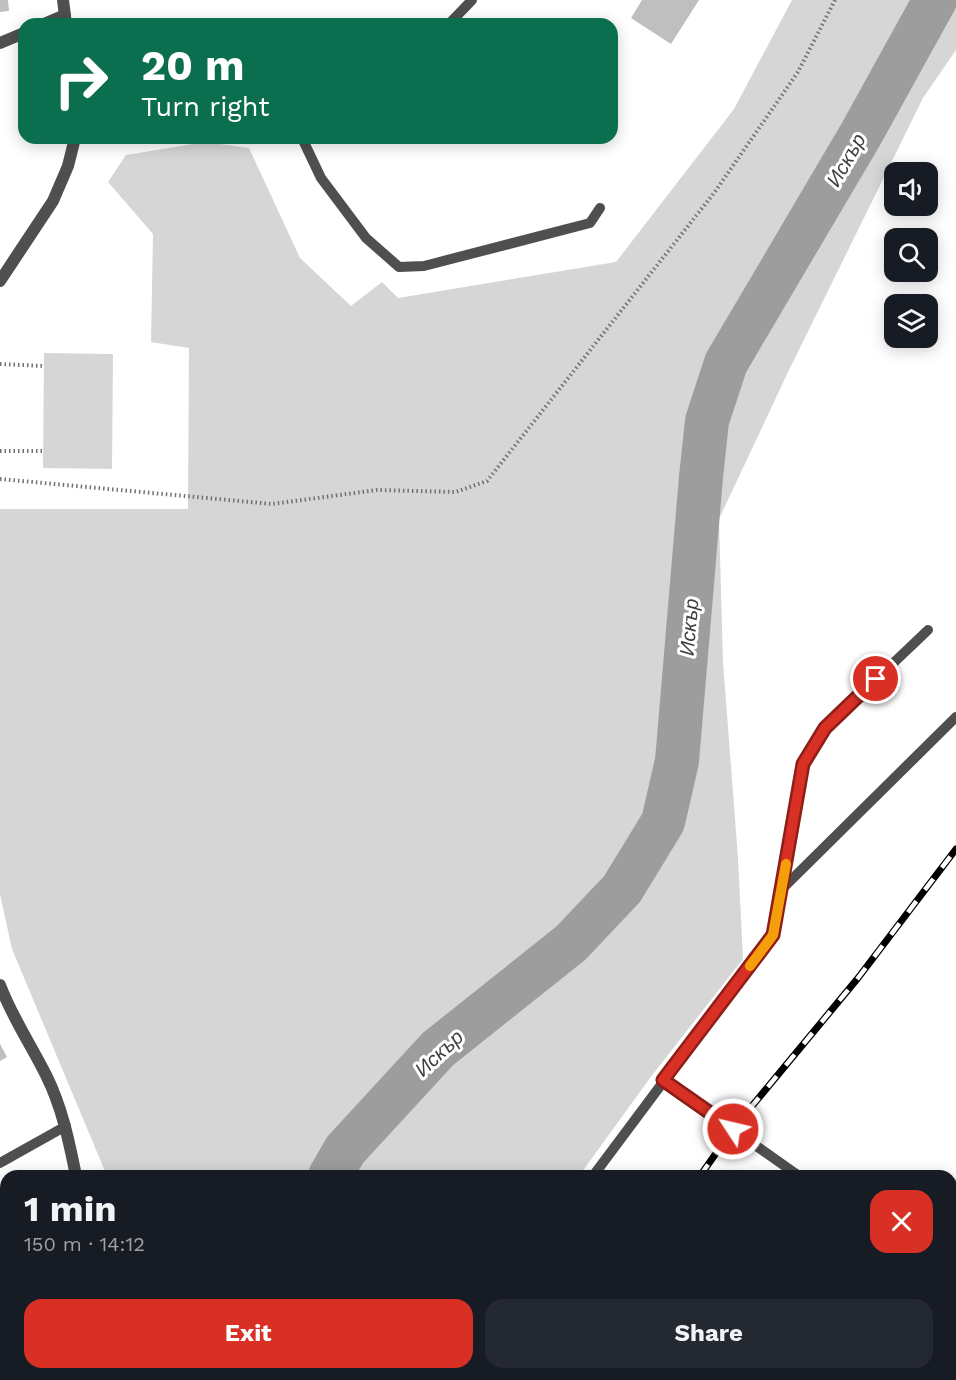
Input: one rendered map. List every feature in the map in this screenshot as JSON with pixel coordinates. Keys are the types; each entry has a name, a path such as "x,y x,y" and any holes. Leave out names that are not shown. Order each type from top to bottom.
{"street":[{"path":"63,0 65,18"},
{"path":"0,43 18,36"},
{"path":"0,281 53,201 68,166 74,144"},
{"path":"0,985 2,995 46,1076 66,1126 75,1170"}],"lane":[{"path":"455,18 472,0"},
{"path":"306,144 321,178 366,238 399,267 424,266 590,223 600,208"},
{"path":"597,1170 773,935 803,764 825,728 928,630"},
{"path":"782,889 956,717"},
{"path":"663,1080 790,1170"},
{"path":"0,1163 66,1126"}],"path":[{"path":"0,479 272,504 377,490 456,492 487,481 714,193 798,72 835,0"},
{"path":"0,364 44,366"},
{"path":"0,452 43,451"}],"shaded area":[{"path":"792,0 956,0 956,50 923,98 891,162 884,162 884,177 719,519 723,662 743,959 650,1078 583,1170 104,1170 12,949 0,894 0,509 188,509 189,348 151,342 153,234 108,182 126,155 193,144 220,144 249,148 300,258 351,306 382,282 398,298 616,262 734,109"},
{"path":"44,353 113,354 112,469 43,468"}],"building":[{"path":"0,0 8,0 9,11 0,12"},
{"path":"642,0 699,0 671,44 631,18"},
{"path":"0,1044 7,1057 0,1061"}],"waterway":[{"name":"Искър","path":"333,1170 345,1150 438,1049 571,943 622,889 663,822 677,761 707,421 726,363 861,134 935,0"}],"railway":[{"path":"704,1170 733,1129 858,978 956,849"}],"slow traffic":[{"path":"750,966 773,935 786,864"}],"route":[{"path":"733,1129 663,1080 773,935 803,764 825,728 876,679"}]}
